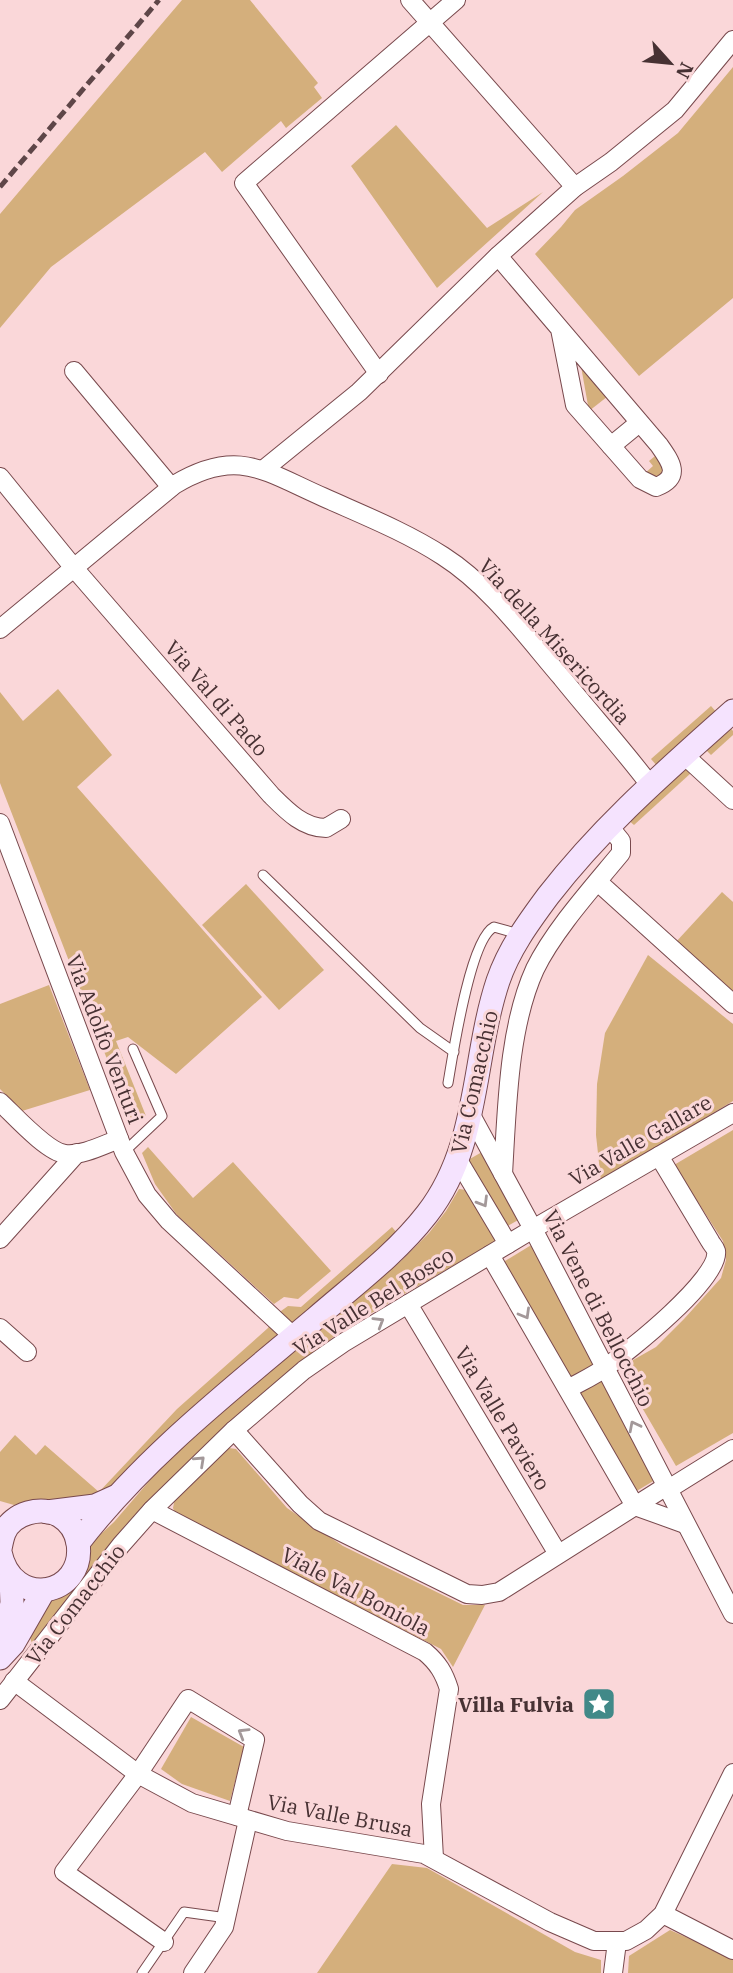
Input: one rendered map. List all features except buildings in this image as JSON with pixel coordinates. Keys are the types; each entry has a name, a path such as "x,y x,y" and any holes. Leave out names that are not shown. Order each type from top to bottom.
{"main road":[{"name":"Via Comacchio","path":"47,1512 61,1516 77,1535 80,1553 77,1566 66,1581 53,1588 26,1588 11,1579 3,1566 1,1545 9,1525 33,1511 47,1512 95,1506 111,1500 213,1405 380,1264 408,1236 437,1200 458,1160 471,1115 492,1000 504,966 521,934 575,862 608,825 733,711"},
{"name":"Via Comacchio","path":"78,1543 126,1488"},
{"name":"Via Comacchio","path":"0,1656 12,1603 11,1579"},
{"name":"Via Comacchio","path":"0,1656 13,1644 44,1590"}],"street":[{"path":"410,0 575,187"},
{"path":"379,374 244,183 456,0"},
{"path":"263,470 379,374 498,256 575,187 611,162 675,110 733,40"},
{"path":"498,256 560,329 639,423 672,466 672,475 665,483 656,487 640,480 575,405 560,329"},
{"path":"74,371 171,487"},
{"path":"611,446 639,423"},
{"name":"Via della Misericordia","path":"0,629 171,487 190,476 227,465 250,465 395,530 455,564 501,607 650,785"},
{"path":"0,477 74,568"},
{"name":"Via Val di Pado","path":"74,568 285,809 297,819 319,828 326,828 341,819"},
{"path":"684,755 733,800"},
{"name":"Via Adolfo Venturi","path":"0,823 121,1145"},
{"name":"Via Comacchio","path":"503,1174 513,1062 527,988 544,953 621,853 622,846 608,825"},
{"path":"598,882 733,1004"},
{"path":"0,1102 61,1153 77,1153 121,1145 147,1195 169,1221 294,1337"},
{"name":"Via Valle Gallare","path":"533,1229 733,1113"},
{"name":"Via Vene di Bellocchio","path":"471,1115 733,1614"},
{"path":"0,1239 77,1153"},
{"path":"568,1389 605,1368 651,1333 700,1284 715,1260 716,1251 659,1156"},
{"path":"458,1160 508,1244"},
{"name":"Via Valle Bel Bosco","path":"152,1510 234,1430 324,1356 533,1229"},
{"path":"491,1255 635,1506 685,1524"},
{"name":"Via Valle Paviero","path":"408,1304 558,1554"},
{"path":"0,1328 27,1352"},
{"path":"234,1430 300,1504 319,1521 467,1594 482,1595 499,1592 635,1506 733,1449"},
{"name":"Via Comacchio","path":"0,1700 121,1545 152,1510"},
{"name":"Viale Val Boniola","path":"152,1510 425,1652 437,1662 449,1689 431,1804 434,1858"},
{"path":"0,1511 7,1514 24,1514"},
{"name":"Via Valle Brusa","path":"14,1681 138,1774 192,1803 287,1831 410,1851 434,1858"},
{"name":"Via Valle Brusa","path":"138,1774 188,1699 255,1740 243,1818"},
{"path":"434,1858 580,1937 617,1942 637,1936 663,1914 733,1773"},
{"path":"138,1774 64,1872 163,1941"},
{"path":"193,1973 225,1927 243,1818"},
{"path":"663,1914 733,1950"},
{"path":"613,1973 617,1942"}],"lane":[{"name":"Via Comacchio","path":"263,875 420,1028 454,1052"},
{"name":"Via Comacchio","path":"448,1083 467,987 486,934 494,927 521,934"},
{"name":"Via Adolfo Venturi","path":"121,1145 162,1116 133,1049"},
{"path":"0,1604 7,1631"},
{"path":"142,1973 184,1912 226,1918"}],"shaded area":[{"path":"182,0 250,0 318,83 314,87 322,98 286,128 281,121 222,172 205,152 51,267 0,328 0,214"},
{"path":"733,67 733,298 639,376 535,254 575,210 678,133"},
{"path":"396,125 487,228 543,192 437,288 351,166"},
{"path":"579,355 612,393 589,411"},
{"path":"660,452 664,471 656,481 643,475 653,466 649,461"},
{"path":"58,689 112,755 77,787 262,997 176,1074 128,1037 116,1041 146,1116 131,1121 0,783 0,692 23,721"},
{"path":"711,706 718,714 658,767 651,759"},
{"path":"729,726 733,735 711,755 704,748"},
{"path":"684,766 691,773 634,825 627,819"},
{"path":"246,884 324,970 279,1010 202,925"},
{"path":"722,892 733,902 733,995 675,943"},
{"path":"648,955 733,1024 733,1101 601,1181 596,1135 597,1084 605,1033"},
{"path":"49,985 90,1090 22,1111 0,1089 0,1004"},
{"path":"733,1130 733,1433 676,1466 619,1368 656,1347 721,1278 726,1260 723,1241 674,1165"},
{"path":"148,1147 193,1198 233,1162 331,1271 298,1299 284,1297 274,1304 177,1215 155,1184 142,1153"},
{"path":"482,1152 520,1219 506,1227 468,1160"},
{"path":"459,1189 467,1190 497,1240 339,1332 247,1411 141,1508 34,1649 29,1635 33,1623 89,1545 114,1522 169,1458 298,1344 401,1261 429,1233"},
{"path":"392,1227 397,1233 288,1330 274,1316 288,1306 301,1307"},
{"path":"533,1244 599,1367 572,1381 500,1264"},
{"path":"272,1321 284,1334 126,1481 92,1502 38,1501 14,1505 0,1501 0,1452 15,1435 36,1455 45,1445 99,1492 177,1409 268,1328"},
{"path":"603,1376 655,1480 635,1492 576,1392"},
{"path":"229,1448 236,1449 287,1508 343,1546 463,1605 485,1605 453,1667 441,1649 175,1513 175,1498"},
{"path":"191,1717 244,1747 230,1801 182,1784 161,1769"},
{"path":"392,1864 427,1868 575,1952 601,1960 601,1973 317,1973"},
{"path":"670,1930 733,1958 733,1973 628,1973 629,1956"}],"railway":[{"path":"0,187 159,0"}],"place":[{"name":"Villa Fulvia","path":"599,1704"}]}
